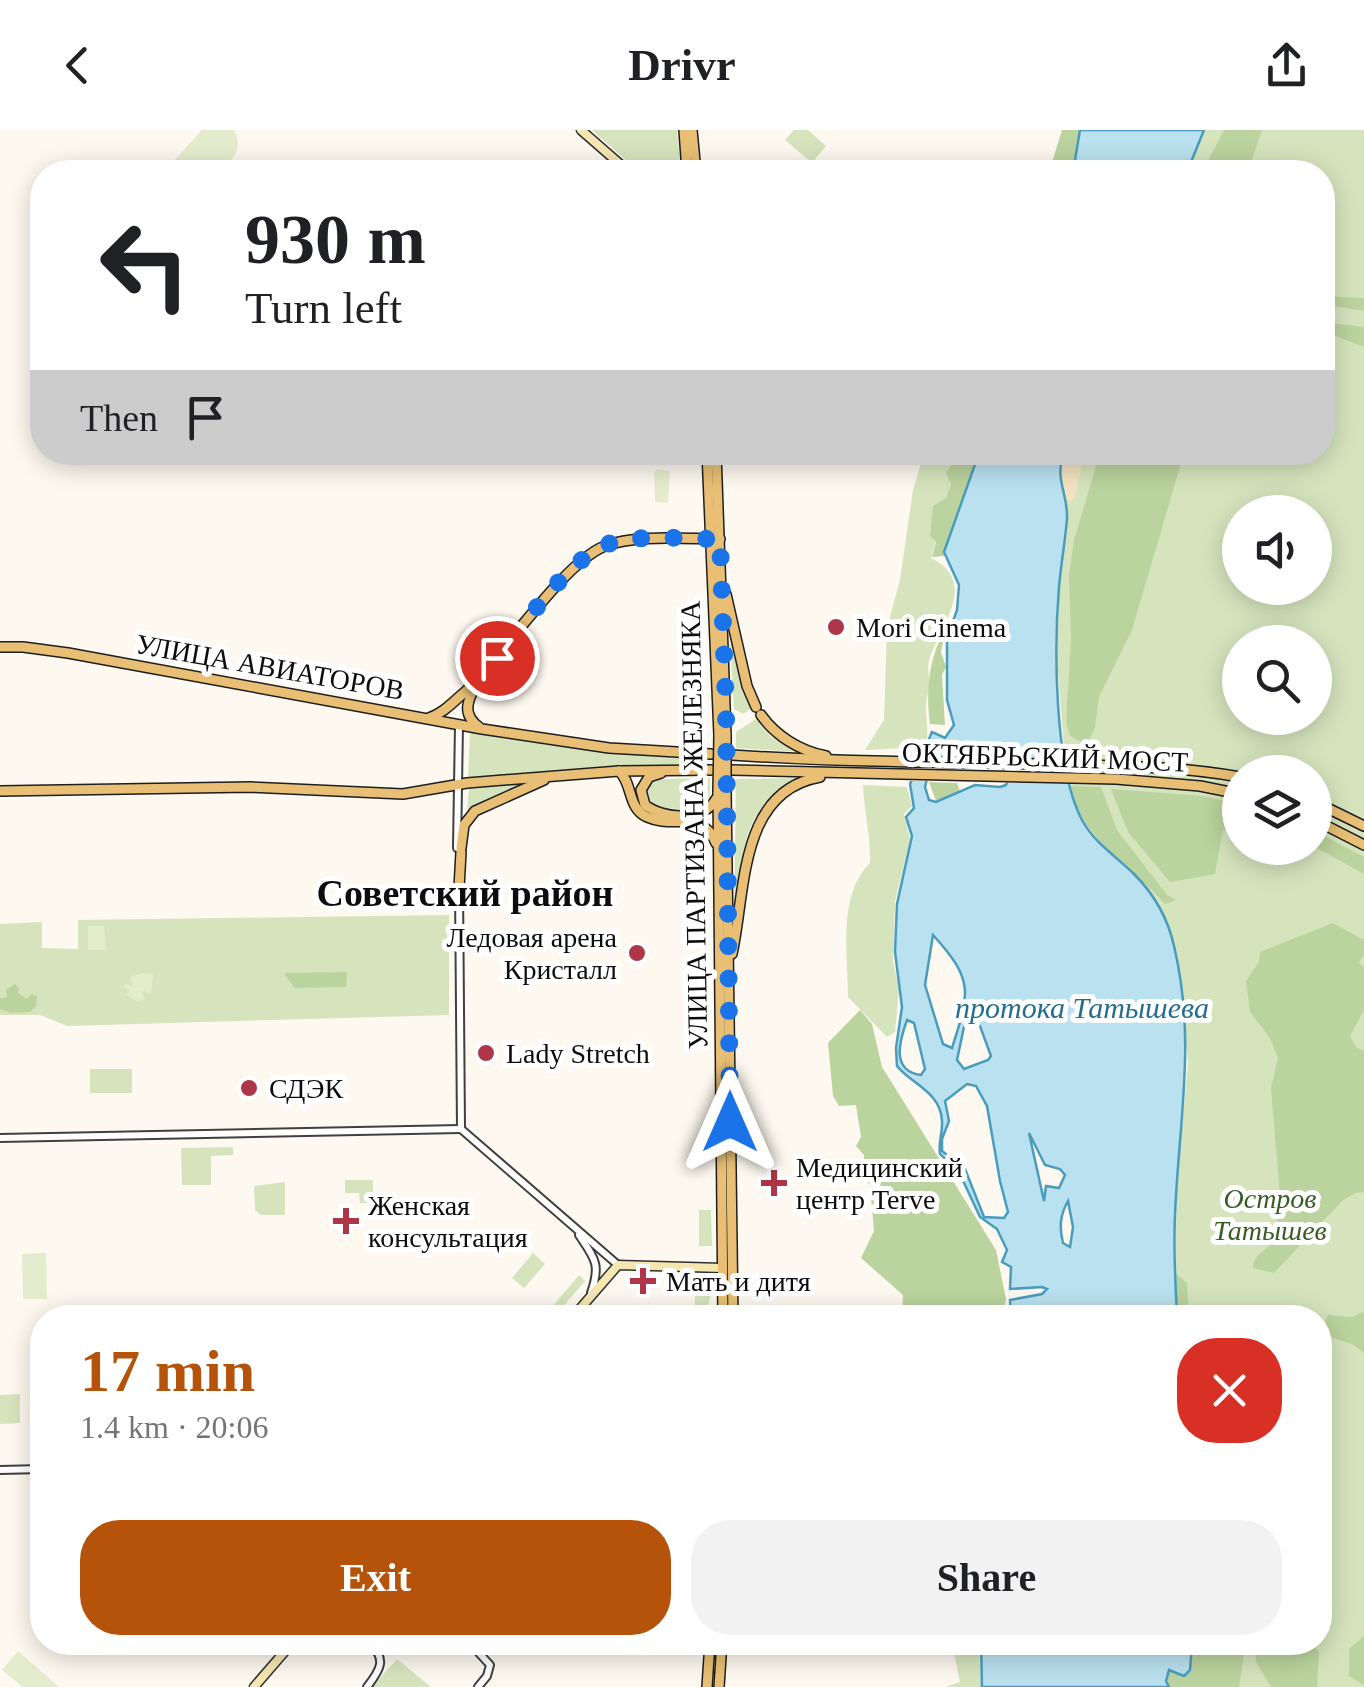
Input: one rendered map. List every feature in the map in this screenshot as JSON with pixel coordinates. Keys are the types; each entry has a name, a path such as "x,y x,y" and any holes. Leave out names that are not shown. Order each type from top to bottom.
{"main road":[{"path":"581,130 615,160"},
{"path":"684,130 686,160"},
{"path":"692,130 695,160"},
{"name":"УЛИЦА ПАРТИЗАНА ЖЕЛЕЗНЯКА","path":"707,465 709,511 722,585 722,792 728,969 725,1305"},
{"name":"УЛИЦА ПАРТИЗАНА ЖЕЛЕЗНЯКА","path":"716,465 715,539 710,562 722,735"},
{"path":"681,540 703,527 709,511"},
{"path":"426,718 442,712 480,678 561,582 592,553 618,542 715,539"},
{"path":"681,540 700,549 710,562"},
{"path":"722,585 731,606 747,686 758,711 774,730 804,749 848,760"},
{"name":"УЛИЦА АВИАТОРОВ","path":"0,647 58,652 482,729 610,748 711,754"},
{"path":"480,678 466,706 473,723 482,729"},
{"path":"732,755 848,760"},
{"name":"ОКТЯБРЬСКИЙ МОСТ","path":"848,760 1116,766 1222,773"},
{"path":"672,770 645,781 641,796 649,809 701,814 713,806 722,792"},
{"path":"0,792 250,787 403,794 557,776 711,770"},
{"path":"732,770 848,773"},
{"path":"618,772 628,779 631,798 640,813 650,819 699,822 713,835 719,854"},
{"path":"728,969 752,839 766,807 800,783 848,773"},
{"name":"ОКТЯБРЬСКИЙ МОСТ","path":"848,773 1116,779 1222,790"},
{"path":"458,888 464,825 475,811 557,776"},
{"name":"УЛИЦА ПАРТИЗАНА ЖЕЛЕЗНЯКА","path":"722,792 719,854 727,1266 732,1305"},
{"path":"1332,810 1364,826"},
{"path":"1332,829 1364,845"},
{"path":"582,1305 618,1266 727,1266"},
{"path":"254,1687 282,1655"},
{"path":"707,1687 709,1655"},
{"path":"718,1687 721,1655"}],"street":[{"path":"459,725 459,850"},
{"path":"458,888 461,1129"},
{"path":"0,1138 461,1129 618,1266"},
{"path":"576,1230 596,1262 591,1294"},
{"path":"0,1470 30,1469"},
{"path":"367,1687 378,1674 381,1655"},
{"path":"478,1687 490,1665 481,1655"}],"green space":[{"path":"202,130 234,130 238,148 231,160 175,160"},
{"path":"592,130 677,130 680,160 626,160"},
{"path":"794,130 808,130 826,146 814,160 808,160 785,140"},
{"path":"1062,130 1080,130 1075,160 1053,160"},
{"name":"Остров Татышев","path":"1204,130 1364,130 1364,1687 1169,1687 1190,1655 1332,1655 1332,1305 1177,1305 1175,1203 1188,1064 1174,945 1157,902 1083,822 1073,797 1064,748 1057,659 1066,500 1061,489 1062,465 1335,465 1335,160 1192,160"},
{"path":"1224,130 1262,130 1252,160 1208,160"},
{"path":"1335,297 1364,298 1364,311 1335,306"},
{"path":"1335,324 1364,327 1364,347 1335,336"},
{"path":"920,465 951,465 946,473 951,485 931,558 946,568 955,593 929,661 926,747 865,750 884,720 887,628 900,580"},
{"path":"951,465 975,465 944,556 932,557 936,542 930,536 933,506 946,498 951,485 946,473"},
{"path":"1096,465 1180,465 1132,630 1099,697 1095,728 1089,740 1081,742 1070,736 1066,722 1071,639 1069,575 1074,540"},
{"path":"656,469 670,471 668,503 655,502"},
{"path":"729,625 750,709 743,714 734,709"},
{"path":"941,637 946,667 942,675 945,725 930,724 928,702 931,668"},
{"path":"756,719 771,737 801,752 736,748 736,732"},
{"path":"470,731 626,754 707,760 707,763 468,777"},
{"path":"710,778 710,800 701,810 653,808 646,800 645,786 656,779"},
{"path":"797,778 763,806 747,836 734,915 736,779"},
{"path":"530,782 467,810 469,787"},
{"path":"929,782 957,783 960,791 936,801"},
{"path":"863,785 907,787 912,806 904,814 910,840 895,901 893,961 899,989 895,1032 887,1037 848,997 849,909 860,876 870,863"},
{"path":"1071,786 1101,787 1117,830 1167,895 1176,900 1165,904 1096,838 1085,823"},
{"path":"1111,789 1222,800 1222,836 1215,874 1170,882 1128,832"},
{"path":"1332,840 1364,857 1364,874 1332,856"},
{"path":"449,915 449,1015 67,1026 40,1015 0,1015 0,924 42,922 42,948 78,949 78,920"},
{"path":"1333,923 1364,940 1359,963 1364,967 1364,1010 1350,1036 1357,1048 1364,1051 1364,1192 1342,1201 1274,1273 1253,1268 1255,1259 1272,1241 1281,1208 1271,1088 1278,1058 1270,1038 1250,1012 1246,981 1259,962 1260,952"},
{"path":"88,926 104,926 106,950 88,950"},
{"path":"347,972 346,987 294,988 284,973"},
{"path":"153,974 151,993 141,991 145,998 138,1002 126,995 129,991 124,986 133,987 130,977"},
{"path":"15,984 18,993 27,999 31,994 37,996 36,1006 30,1012 0,1009 0,998 7,997 6,990"},
{"path":"860,1010 872,1024 882,1067 996,1250 1005,1305 903,1305 903,1295 861,1258 874,1231 870,1184 865,1180 864,1155 856,1146 861,1137 856,1105 839,1106 833,1096 828,1043"},
{"path":"90,1069 132,1069 132,1093 90,1093"},
{"path":"233,1147 233,1155 211,1156 211,1185 182,1185 181,1148"},
{"path":"345,1180 373,1180 373,1203 360,1203 359,1193 345,1193"},
{"path":"285,1182 285,1215 261,1215 255,1210 254,1186"},
{"path":"699,1210 711,1210 712,1246 699,1246"},
{"path":"46,1253 47,1299 23,1299 22,1254"},
{"path":"533,1253 545,1264 524,1288 512,1278"},
{"path":"1175,1273 1187,1283 1188,1305 1176,1305"},
{"path":"579,1275 585,1281 564,1305 554,1305"},
{"path":"695,1276 710,1276 713,1288 708,1305 695,1305"},
{"path":"1364,1311 1364,1353 1332,1338 1332,1315 1353,1317"},
{"path":"20,1394 20,1423 0,1424 0,1395"},
{"path":"1364,1636 1364,1685 1349,1676 1349,1649"},
{"path":"18,1651 59,1687 23,1687 2,1670"},
{"path":"954,1655 980,1655 981,1687 945,1687 960,1682"},
{"path":"1191,1655 1244,1655 1239,1687 1169,1687 1169,1669 1184,1676 1190,1670"},
{"path":"1256,1655 1319,1655 1317,1687 1271,1687"},
{"path":"397,1659 431,1687 372,1687"}],"sand":[{"path":"1061,465 1082,465 1071,501 1066,500 1059,479"}],"water":[{"path":"1080,130 1204,130 1192,160 1075,160"},
{"name":"протока Татышева","path":"975,465 1061,465 1067,519 1059,587 1057,673 1066,770 1087,828 1141,882 1159,907 1171,936 1180,978 1185,1041 1175,1226 1176,1305 1010,1305 1010,1300 1042,1294 1047,1289 1010,1289 1011,1267 1002,1262 1007,1250 997,1229 980,1217 959,1172 940,1154 942,1121 937,1103 897,1066 902,1007 895,952 897,904 912,836 906,817 914,808 910,784 932,732 945,738 954,725 947,700 947,638 957,610 959,585 944,552","holes":["998,753 1011,757 1013,767 1006,785 975,785 936,802 929,800 925,787 929,771 945,761 991,760","933,935 956,964 965,987 952,1048 943,1044 925,985","970,1017 980,1026 991,1056 964,1069 957,1060 965,1022","907,1020 914,1023 925,1069 921,1075 901,1062","967,1084 976,1086 987,1106 1008,1212 1004,1218 984,1217 965,1169 942,1151 949,1121 945,1101","1029,1133 1045,1165 1060,1169 1065,1175 1059,1188 1046,1186 1044,1201","1068,1201 1073,1227 1070,1247 1063,1243 1061,1221"]},
{"path":"981,1655 1191,1655 1190,1670 1184,1676 1169,1670 1169,1687 982,1687"}],"pier":[{"path":"918,756 1070,759 1076,784 970,782 1002,781 1008,766 1003,758 984,768 940,767 931,781 906,781"}],"place":[{"name":"Mori Cinema","path":"836,627"},
{"name":"Ледовая арена Кристалл","path":"637,953"},
{"name":"Lady Stretch","path":"486,1053"},
{"name":"СДЭК","path":"249,1088"},
{"name":"Медицинский центр Terve","path":"774,1183"},
{"name":"Женская консультация","path":"346,1221"},
{"name":"Мать и дитя","path":"643,1281"}],"district":[{"name":"Советский район","path":"465,893"}],"route":[{"path":"497,658 572,570 607,544 720,539 726,708 730,1122"}]}
